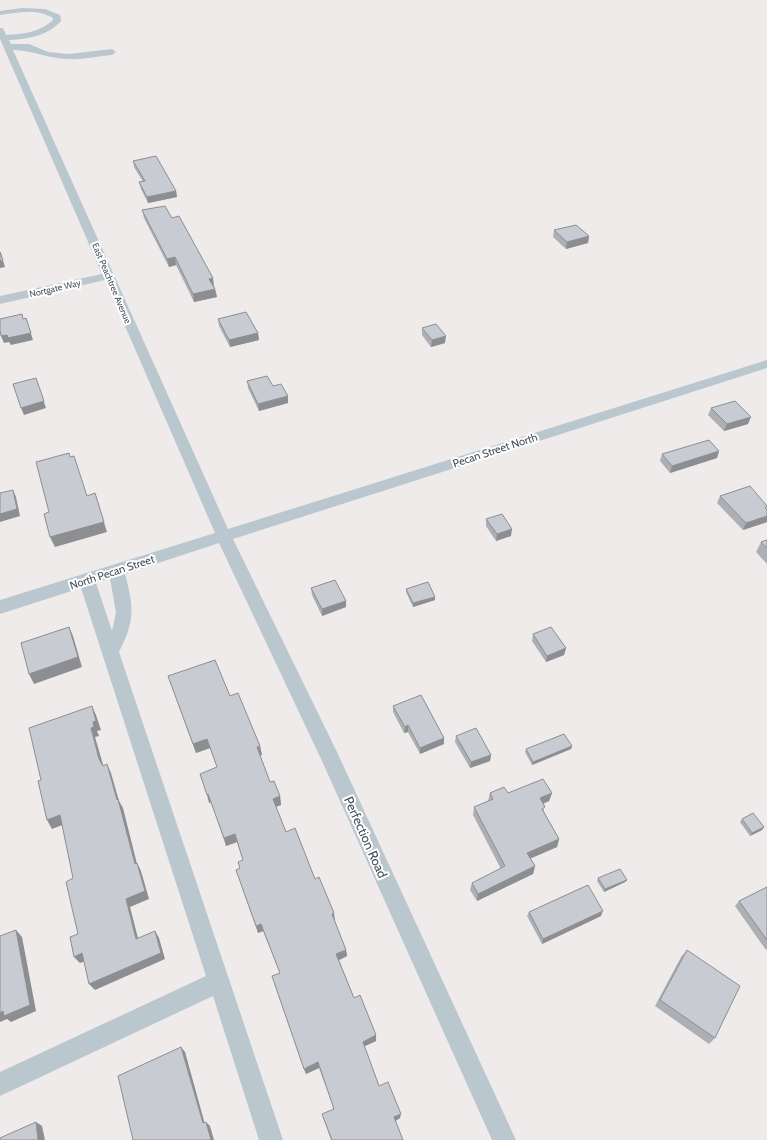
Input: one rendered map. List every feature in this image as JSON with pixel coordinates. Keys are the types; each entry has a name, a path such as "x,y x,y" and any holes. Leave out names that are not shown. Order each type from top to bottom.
{"street":[{"path":"0,13 38,10 53,14 57,17 57,21 46,31 28,36 3,36"},
{"path":"3,36 46,54 69,57 112,52"},
{"name":"East Peachtree Avenue","path":"3,36 224,537"},
{"name":"Nortgate Way","path":"0,300 109,276"},
{"name":"Pecan Street North","path":"224,537 767,364"},
{"name":"North Pecan Street","path":"0,607 224,537"},
{"name":"Perfection Road","path":"224,537 327,751 504,1140"},
{"path":"111,652 120,636 125,618 126,606 116,571"},
{"path":"87,580 271,1140"},
{"path":"0,1084 219,982"}],"building":[{"path":"156,156 176,191 147,197 139,182 145,181 133,161"},
{"path":"165,206 172,218 179,216 213,278 209,279 215,289 193,294 175,257 167,259 142,210"},
{"path":"576,225 589,236 567,242 554,230"},
{"path":"0,252 3,260 0,261"},
{"path":"246,312 258,333 229,340 218,319"},
{"path":"22,314 23,319 26,318 31,333 8,338 7,335 1,336 0,319"},
{"path":"436,324 446,336 432,340 422,328"},
{"path":"267,376 273,386 281,384 288,396 258,404 247,381"},
{"path":"36,378 44,401 21,408 13,384"},
{"path":"735,401 751,417 727,424 711,408"},
{"path":"709,440 719,451 672,466 662,454"},
{"path":"69,453 70,457 74,456 87,496 95,493 104,522 50,537 44,514 49,512 36,462"},
{"path":"750,486 767,506 765,508 767,509 767,516 746,523 720,496"},
{"path":"13,490 17,509 0,514 0,493"},
{"path":"502,514 512,529 497,534 486,519"},
{"path":"767,540 767,548 761,542"},
{"path":"335,580 346,601 322,609 311,588"},
{"path":"428,582 435,597 413,603 406,589"},
{"path":"69,627 78,657 29,674 21,643"},
{"path":"551,627 566,648 547,656 533,634"},
{"path":"215,660 230,696 238,693 260,746 257,747 270,782 274,781 280,796 273,799 286,832 295,828 315,879 319,877 334,913 332,914 346,950 336,954 354,998 360,995 376,1035 363,1042 379,1086 388,1082 401,1114 394,1117 403,1140 332,1140 322,1114 334,1109 318,1062 304,1069 272,976 280,973 261,924 256,926 236,870 240,868 238,862 243,860 235,834 224,838 200,774 217,767 207,739 193,744 168,676"},
{"path":"421,695 444,738 420,748 408,725 405,727 393,706"},
{"path":"92,706 96,721 93,722 94,727 91,728 99,759 103,766 107,764 135,864 137,863 145,891 126,899 136,939 155,931 161,953 89,984 82,953 74,957 70,937 78,934 66,882 73,878 60,815 47,820 38,781 41,780 29,728"},
{"path":"476,728 491,755 471,762 456,736"},
{"path":"564,734 572,746 533,762 526,749"},
{"path":"543,779 552,793 540,798 545,807 542,809 559,839 527,853 535,866 478,894 472,883 505,866 474,807 493,799 490,793 504,787 508,793"},
{"path":"753,813 764,827 752,833 742,819"},
{"path":"620,869 627,880 605,889 598,878"},
{"path":"588,885 603,911 543,939 529,912"},
{"path":"767,887 767,940 739,901"},
{"path":"16,930 30,1005 4,1016 3,1011 0,1013 0,936"},
{"path":"687,950 740,986 715,1038 660,1000"},
{"path":"181,1047 203,1123 206,1122 211,1140 133,1140 118,1076"},
{"path":"36,1122 38,1140 0,1140 0,1138"}]}
